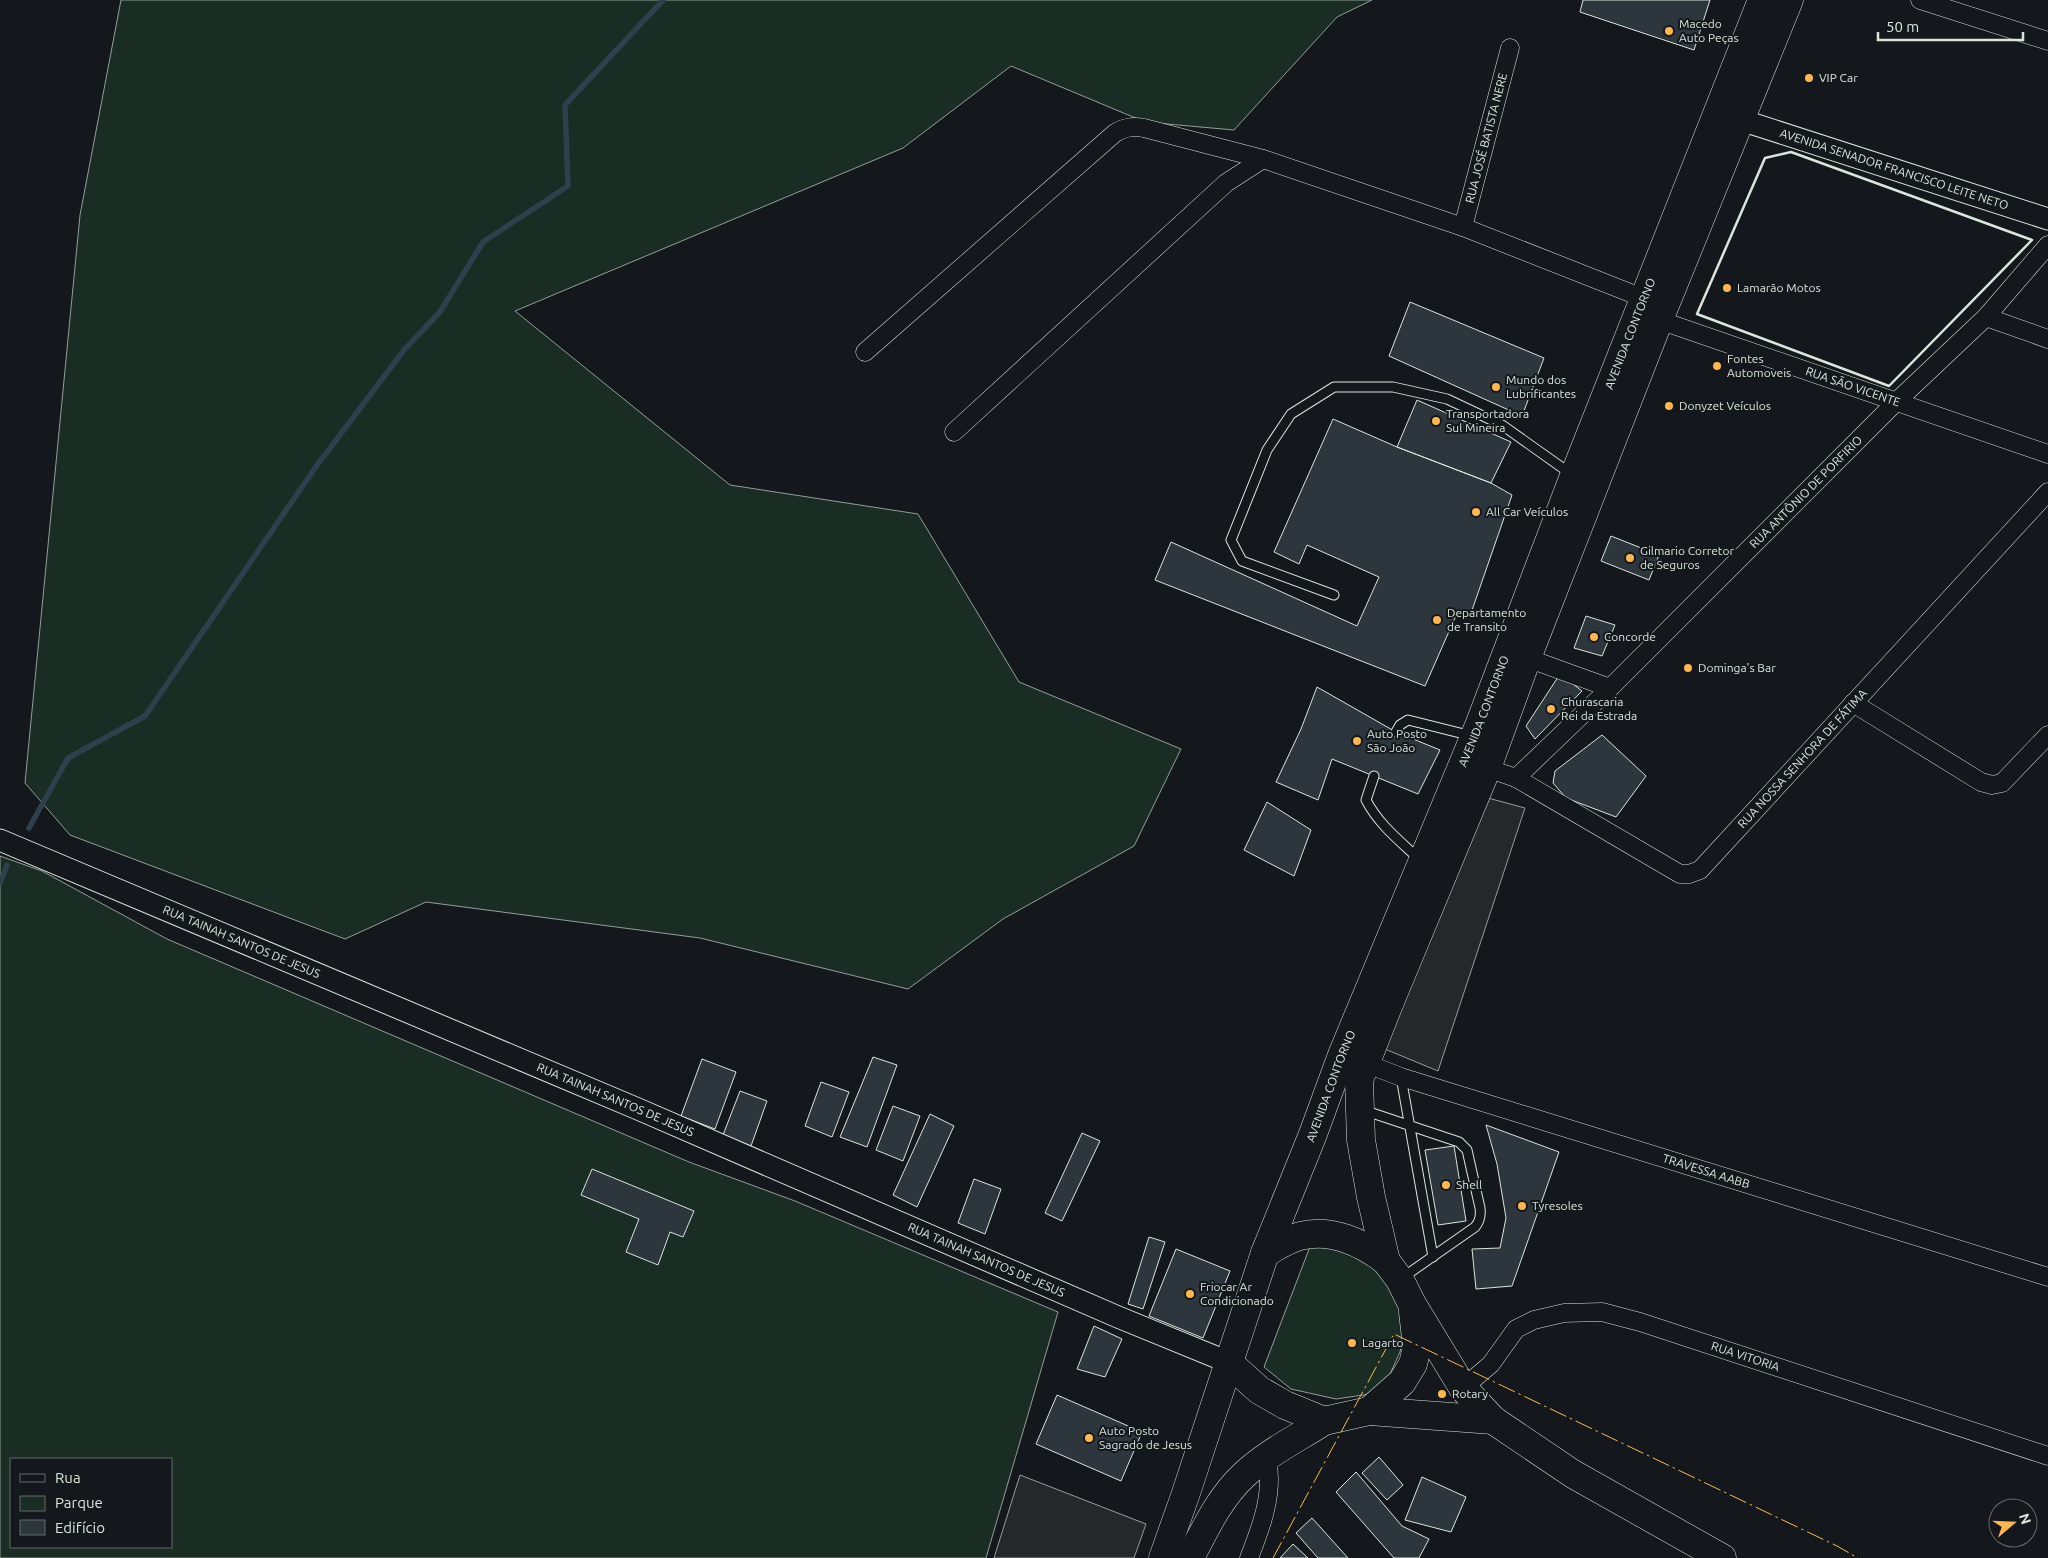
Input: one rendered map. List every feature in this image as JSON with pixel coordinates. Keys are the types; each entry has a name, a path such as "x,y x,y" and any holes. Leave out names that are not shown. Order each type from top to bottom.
{"main road":[{"name":"AVENIDA CONTORNO","path":"1163,1558 1265,1253 1313,1134 1342,1055 1474,736 1643,298 1762,0"},
{"name":"AVENIDA CONTORNO","path":"1362,1072 1487,768 1527,658 1659,320 1789,0"},
{"path":"1362,1072 1360,1109 1364,1160 1393,1270 1463,1388 1493,1420 1573,1474 1722,1558"},
{"path":"1265,1253 1297,1236 1314,1233 1349,1239 1371,1249 1393,1270"},
{"path":"1369,1411 1402,1382 1413,1364 1417,1346 1412,1304"},
{"path":"1228,1362 1259,1390 1285,1406 1324,1421"},
{"path":"1190,1558 1217,1508 1244,1475 1324,1421 1369,1411 1493,1420"}],"street":[{"path":"1920,0 2048,41"},
{"name":"RUA JOSÉ BATISTA NERE","path":"1463,227 1510,48"},
{"name":"AVENIDA SENADOR FRANCISCO LEITE NETO","path":"1741,120 2048,219"},
{"path":"865,352 1123,128 1136,127 1263,159 1463,227 1643,298"},
{"path":"954,432 1226,183 1263,159"},
{"name":"RUA ANTÔNIO DE PORFIRIO","path":"1516,778 1610,688 1897,401 1986,317 2048,245"},
{"path":"1986,317 2048,339"},
{"name":"RUA SÃO VICENTE","path":"1659,320 2048,454"},
{"name":"RUA NOSSA SENHORA DE FÁTIMA","path":"1516,778 1680,874 1689,874 1700,870 2048,492"},
{"path":"1527,658 1610,688"},
{"path":"1854,703 1981,782 1992,785 2002,783 2048,735"},
{"path":"1487,768 1516,778"},
{"name":"RUA TAINAH SANTOS DE JESUS","path":"0,840 647,1113 1109,1313 1228,1362"},
{"name":"TRAVESSA AABB","path":"1362,1072 1401,1077 2048,1276"},
{"name":"RUA VITORIA","path":"1463,1388 1491,1364 1516,1329 1534,1320 1564,1313 1602,1312 1640,1322 2048,1456"},
{"path":"1249,1558 1264,1516 1270,1489 1267,1458"}],"lane":[{"path":"1334,595 1242,560 1231,540 1267,450 1291,414 1334,387 1393,387 1447,400 1502,425 1574,476"},
{"path":"1396,732 1400,725 1408,720 1474,736"},
{"path":"1374,776 1366,800 1374,815 1386,829 1422,862"},
{"path":"1401,1077 1433,1257"},
{"path":"1360,1109 1408,1124 1464,1145 1480,1208 1481,1215 1475,1227 1433,1257 1393,1270"}],"green space":[{"path":"121,0 1372,0 1337,17 1234,130 1145,122 1011,66 903,148 515,311 730,485 918,514 1019,682 1181,749 1134,846 1003,919 908,989 700,938 426,902 345,939 70,835 25,783 80,215"},
{"path":"0,856 42,871 167,939 689,1162 795,1201 1058,1312 986,1558 0,1558"},
{"path":"1311,1244 1354,1254 1374,1269 1393,1291 1405,1323 1400,1352 1390,1374 1370,1394 1336,1399 1291,1389 1264,1367"}],"shaded area":[{"path":"1488,798 1525,808 1438,1071 1380,1047"},
{"path":"1020,1475 1146,1524 1134,1558 994,1558"}],"building":[{"name":"Macedo Auto Peças","path":"1583,0 1710,0 1694,50 1580,12"},
{"name":"Mundo dos Lubrificantes","path":"1410,302 1544,358 1522,416 1389,356"},
{"name":"Transportadora Sul Mineira","path":"1417,400 1511,442 1491,483 1397,447"},
{"path":"1333,419 1397,447 1491,483 1512,495 1470,616 1458,611 1425,686 1155,580 1171,542 1357,626 1379,577 1307,545 1299,564 1274,552"},
{"name":"Gilmario Corretor de Seguros","path":"1611,536 1659,555 1649,580 1601,561"},
{"name":"Concorde","path":"1586,616 1615,625 1602,656 1574,648"},
{"name":"Churascaria Rei da Estrada","path":"1560,674 1582,691 1535,739 1526,726"},
{"name":"Auto Posto São João","path":"1317,687 1396,732 1440,750 1418,794 1332,759 1318,800 1276,782 1301,729"},
{"path":"1602,735 1646,776 1616,817 1566,798 1553,783 1555,771"},
{"path":"1267,802 1311,830 1294,876 1244,850"},
{"path":"873,1057 897,1065 867,1147 840,1137"},
{"path":"702,1059 736,1072 715,1129 681,1116"},
{"path":"821,1082 849,1092 832,1137 805,1126"},
{"path":"740,1091 767,1101 751,1146 723,1135"},
{"path":"893,1106 920,1116 903,1161 876,1150"},
{"path":"930,1114 954,1126 917,1207 893,1195"},
{"name":"Tyresoles","path":"1486,1125 1559,1152 1512,1286 1476,1289 1472,1249 1500,1248 1506,1218 1497,1164"},
{"path":"1082,1133 1100,1141 1062,1221 1045,1213"},
{"name":"Shell","path":"1454,1146 1466,1221 1438,1225 1425,1150"},
{"path":"592,1169 694,1211 683,1237 670,1232 658,1265 626,1252 639,1219 581,1195"},
{"path":"974,1179 1001,1189 985,1234 958,1223"},
{"path":"1149,1237 1165,1242 1143,1309 1128,1304"},
{"name":"Friocar Ar Condicionado","path":"1176,1249 1230,1271 1203,1338 1149,1316"},
{"path":"1094,1326 1122,1339 1105,1377 1077,1369"},
{"name":"Auto Posto Sagrado de Jesus","path":"1057,1395 1142,1432 1121,1481 1036,1444"},
{"path":"1379,1457 1403,1485 1387,1500 1362,1473"},
{"path":"1356,1472 1402,1526 1429,1539 1419,1558 1394,1558 1336,1492"},
{"path":"1422,1477 1466,1497 1451,1532 1405,1520"},
{"path":"1312,1518 1348,1558 1318,1558 1296,1533"},
{"path":"1293,1544 1308,1558 1280,1558"}],"waterway":[{"path":"29,828 68,758 145,716 315,468 404,350 440,312 483,242 568,186 565,105 663,0"},
{"path":"0,883 7,865"}],"wall":[{"path":"1791,152 2032,240 1889,386 1697,314 1765,158 1791,152"}],"power":[{"path":"1273,1558 1394,1334 1837,1546 1858,1558"}],"place":[{"name":"Macedo Auto Peças","path":"1669,31"},
{"name":"VIP Car","path":"1809,78"},
{"name":"Lamarão Motos","path":"1727,288"},
{"name":"Fontes Automoveis","path":"1717,366"},
{"name":"Mundo dos Lubrificantes","path":"1496,387"},
{"name":"Donyzet Veículos","path":"1669,406"},
{"name":"Transportadora Sul Mineira","path":"1436,421"},
{"name":"All Car Veículos","path":"1476,512"},
{"name":"Gilmario Corretor de Seguros","path":"1630,558"},
{"name":"Departamento de Transito","path":"1437,620"},
{"name":"Concorde","path":"1594,637"},
{"name":"Dominga's Bar","path":"1688,668"},
{"name":"Churascaria Rei da Estrada","path":"1551,709"},
{"name":"Auto Posto São João","path":"1357,741"},
{"name":"Shell","path":"1446,1185"},
{"name":"Tyresoles","path":"1522,1206"},
{"name":"Friocar Ar Condicionado","path":"1190,1294"},
{"name":"Lagarto","path":"1352,1343"},
{"name":"Rotary","path":"1442,1394"},
{"name":"Auto Posto Sagrado de Jesus","path":"1089,1438"}]}
